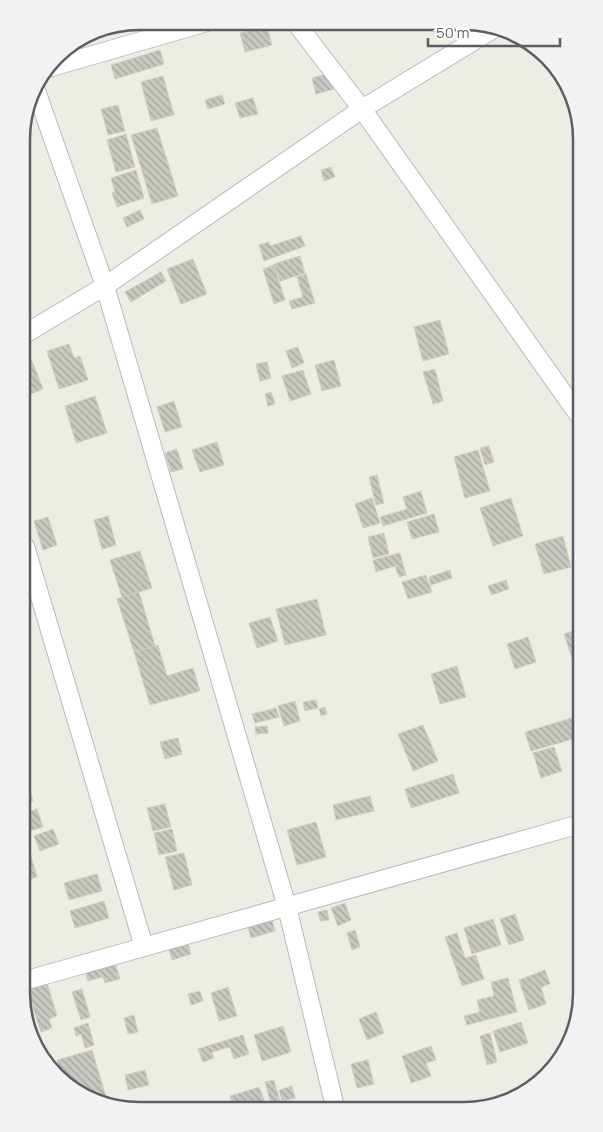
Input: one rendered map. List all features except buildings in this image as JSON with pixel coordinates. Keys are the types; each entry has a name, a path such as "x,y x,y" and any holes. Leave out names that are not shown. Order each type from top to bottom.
{"street":[{"path":"59,65 179,30"},
{"path":"301,30 362,109 573,407"},
{"path":"30,332 105,286 362,109 488,33"},
{"path":"38,97 105,286 287,907 334,1102"},
{"path":"30,563 144,947"},
{"path":"30,979 573,826"}]}
